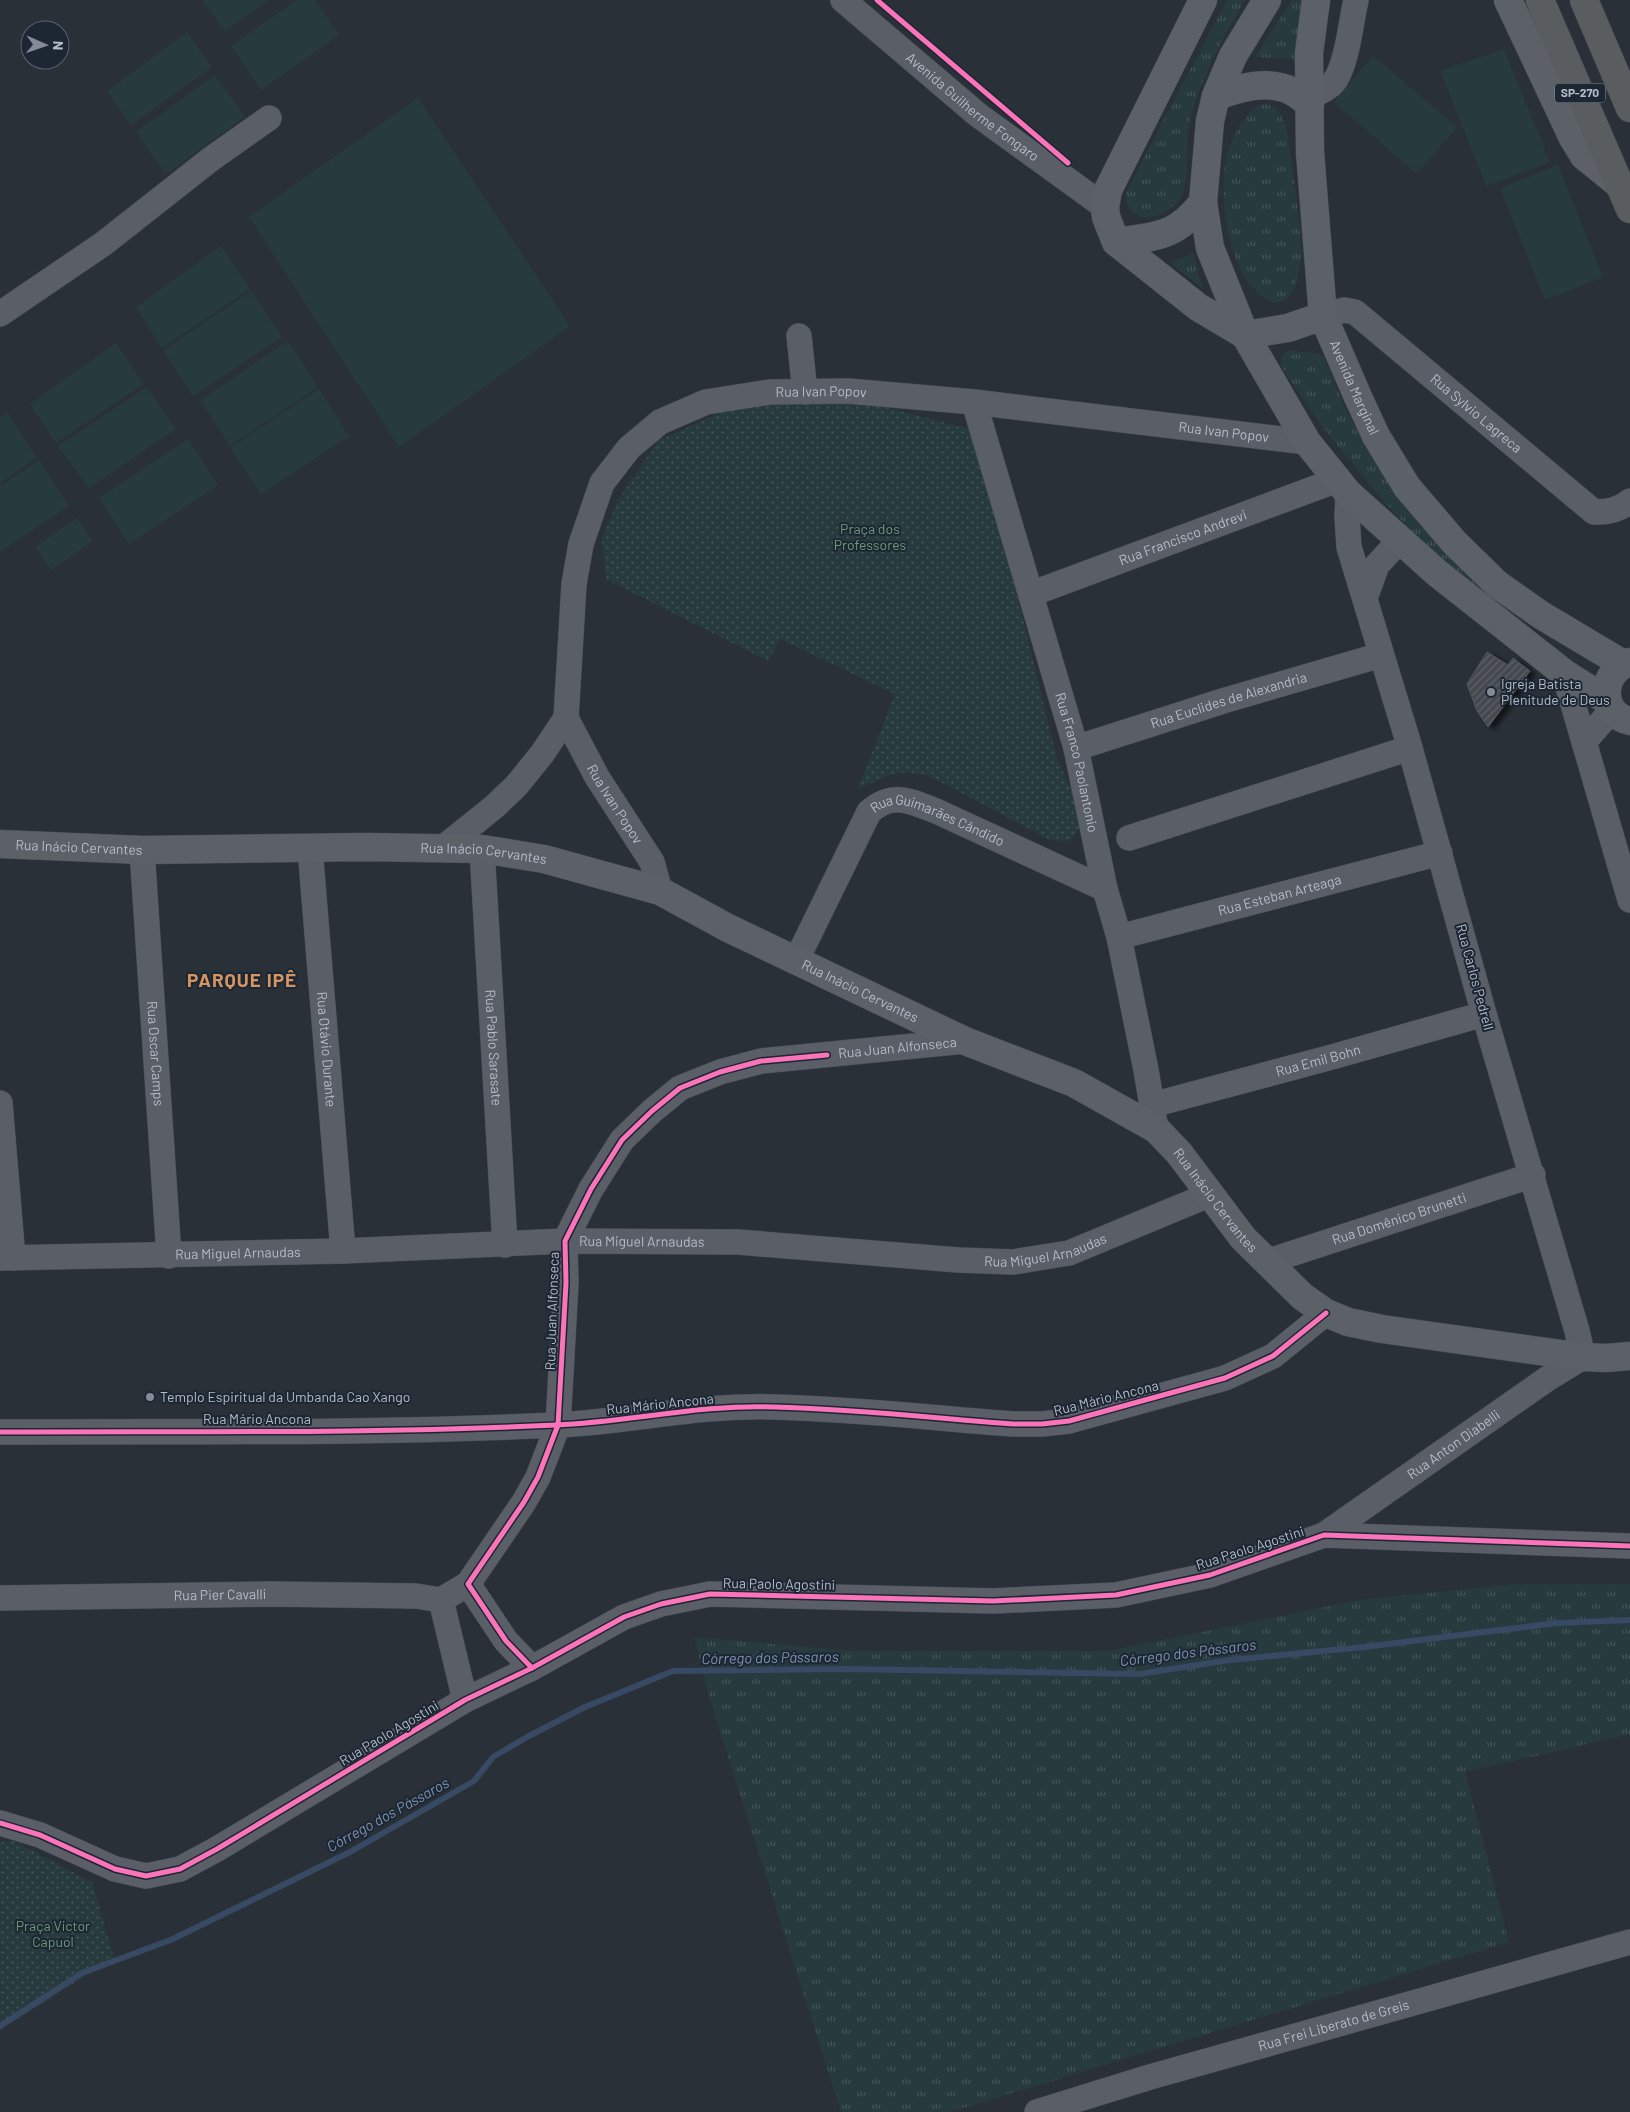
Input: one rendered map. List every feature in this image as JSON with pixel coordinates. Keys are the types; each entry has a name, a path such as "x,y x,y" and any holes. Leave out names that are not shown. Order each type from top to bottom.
{"highway":[{"name":"SP-270","path":"1540,0 1625,198"},
{"name":"SP-270","path":"1584,0 1630,108"}],"main road":[{"path":"1203,0 1108,190 1105,207 1106,217 1116,242 1198,307 1245,335 1288,328 1323,316"},
{"path":"1267,0 1232,56 1216,96 1210,121 1203,202 1210,248 1245,335 1307,442 1342,486 1437,573 1564,673 1616,711"},
{"name":"Avenida Marginal","path":"1316,0 1309,53 1310,152 1323,316 1376,436 1407,487 1454,542 1497,584 1571,633 1628,658"},
{"path":"1508,0 1572,138 1584,156 1625,198"},
{"path":"1216,96 1242,87 1266,85 1287,89 1310,100"},
{"path":"1116,242 1156,236 1182,226 1203,202"},
{"path":"1616,711 1606,687 1612,673 1628,658"},
{"name":"Rua Inácio Cervantes","path":"0,844 142,850 444,847 482,849 544,859 660,892 796,961 965,1041 1074,1083 1154,1117 1243,1238 1303,1297 1326,1313 1348,1322 1382,1329 1583,1357 1630,1356"}],"street":[{"name":"Avenida Guilherme Fongaro","path":"844,0 978,115 1105,207"},
{"path":"1310,100 1335,81 1343,63 1356,0"},
{"path":"0,314 103,244 211,159 269,118"},
{"name":"Rua Sylvio Lagreca","path":"1323,316 1344,310 1355,312 1594,512 1608,512 1623,507 1630,501"},
{"path":"799,336 805,392"},
{"name":"Rua Ivan Popov","path":"660,892 652,862 597,777 566,718 574,584 581,544 602,483 629,448 660,422 706,402 770,392 848,391 974,402 1307,442"},
{"name":"Rua Franco Paolantonio","path":"974,402 1076,748 1105,889 1118,938 1146,1070 1154,1117"},
{"name":"Rua Francisco Andrevi","path":"1031,594 1342,486"},
{"name":"Rua Carlos Pedrell","path":"1342,486 1347,516 1349,547 1410,748 1484,1014 1533,1175 1583,1357"},
{"path":"1365,598 1377,565 1400,540"},
{"name":"Rua Euclides de Alexandria","path":"1076,748 1226,700 1381,655"},
{"path":"1564,673 1630,900"},
{"path":"1584,742 1616,711"},
{"path":"444,847 494,807 516,786 542,754 566,718"},
{"path":"1129,838 1410,748"},
{"name":"Rua Guimarães Cândido","path":"796,961 869,812 878,804 890,799 908,800 936,810 1105,889"},
{"name":"Rua Otávio Durante","path":"310,848 344,1251"},
{"name":"Rua Pablo Sarasate","path":"482,849 505,1245"},
{"name":"Rua Oscar Camps","path":"142,850 169,1256"},
{"name":"Rua Esteban Arteaga","path":"1118,938 1440,853"},
{"name":"Rua Emil Bohn","path":"1154,1117 1484,1014"},
{"name":"Rua Juan Alfonseca","path":"440,1600 468,1584 524,1502 538,1477 558,1425 566,1283 565,1241 590,1189 622,1140 652,1111 680,1088 720,1072 761,1061 965,1041"},
{"path":"0,1103 7,1258"},
{"name":"Rua Domênico Brunetti","path":"1266,1262 1533,1175"},
{"name":"Rua Miguel Arnaudas","path":"7,1258 344,1251 565,1241 738,1242 958,1260 1013,1262 1069,1253 1211,1194"},
{"name":"Rua Mário Ancona","path":"0,1432 384,1430 558,1425 723,1408 773,1406 1014,1424 1042,1424 1069,1421 1225,1378 1253,1367 1273,1356 1326,1313"},
{"name":"Rua Anton Diabelli","path":"1324,1535 1583,1357"},
{"name":"Rua Paolo Agostini","path":"0,1823 40,1835 115,1869 146,1876 180,1869 217,1850 465,1700 532,1668 624,1617 661,1604 710,1594 993,1601 1116,1595 1210,1575 1324,1535 1630,1546"},
{"path":"468,1584 506,1641 532,1668"},
{"name":"Rua Pier Cavalli","path":"0,1598 269,1594 416,1596 440,1600"},
{"path":"440,1600 465,1700"},
{"name":"Rua Frei Liberato de Greis","path":"1037,2112 1150,2077 1630,1942"}],"green space":[{"path":"202,0 268,0 225,32"},
{"path":"297,0 315,0 339,35 261,90 231,46"},
{"path":"1227,0 1245,0 1228,29 1198,93 1189,125 1187,172 1184,190 1175,205 1166,212 1157,216 1139,216 1132,212 1128,204 1126,192"},
{"path":"1292,0 1303,0 1295,59 1255,57"},
{"path":"187,32 212,67 131,125 107,91"},
{"path":"1504,49 1550,162 1486,186 1440,71"},
{"path":"1373,56 1457,127 1417,174 1334,102"},
{"path":"215,75 245,117 166,174 136,132"},
{"path":"418,98 570,326 399,447 249,217"},
{"path":"1266,104 1277,108 1286,125 1296,193 1302,254 1295,287 1286,300 1273,303 1257,292 1246,279 1237,262 1230,242 1224,199 1226,158 1231,142 1239,127 1250,113 1258,105"},
{"path":"1558,165 1603,277 1545,300 1500,188"},
{"path":"221,246 250,289 162,348 136,307"},
{"path":"1193,253 1203,289 1171,263"},
{"path":"251,291 282,337 193,396 163,350"},
{"path":"288,341 318,387 230,446 200,400"},
{"path":"116,343 144,384 56,443 30,404"},
{"path":"1288,350 1320,354 1326,362 1343,404 1366,449 1442,550 1491,597 1488,599 1438,558 1384,502 1322,426 1285,372 1280,363 1283,355"},
{"path":"147,387 176,429 89,488 58,446"},
{"path":"319,389 349,436 261,494 230,448"},
{"name":"Praça dos Professores","path":"751,398 861,401 978,431 1056,756 1069,785 1084,808 1080,827 1071,840 1050,840 933,778 921,775 911,773 894,774 858,789 895,694 780,639 768,661 606,579 602,540 617,501 658,441"},
{"path":"7,412 37,458 0,483 0,417"},
{"path":"188,439 218,485 129,544 99,498"},
{"path":"39,460 69,506 0,552 0,486"},
{"path":"77,518 93,541 51,570 35,547"},
{"path":"1516,1584 1630,1584 1630,1734 1465,1772 1509,1942 950,2112 841,2112 710,1700 694,1637 856,1651 1109,1651 1359,1600"},
{"name":"Praça Victor Capuol","path":"13,1841 92,1882 114,1958 0,2030 0,1842"}],"building":[{"name":"Igreja Batista Plenitude de Deus","path":"1487,652 1508,665 1513,658 1530,671 1488,727 1477,711 1467,684"}],"waterway":[{"name":"Córrego dos Pássaros","path":"0,2026 82,1973 173,1939 350,1852 474,1781 493,1757 529,1736 585,1707 673,1671 844,1669 1139,1674 1230,1660 1364,1647 1557,1623 1630,1620"}],"cycle path":[{"path":"877,0 1068,163"},
{"path":"532,1668 506,1641 468,1584 524,1502 538,1477 558,1425 566,1283 565,1241 591,1189 622,1140 652,1111 680,1088 720,1072 761,1061 827,1055"},
{"path":"0,1432 348,1431 487,1428 583,1423 720,1408 747,1407 834,1410 1013,1424 1042,1424 1069,1421 1225,1378 1273,1356 1326,1313"},
{"path":"0,1823 40,1835 115,1869 146,1876 180,1869 217,1849 465,1700 532,1668 624,1617 661,1604 710,1594 993,1601 1116,1595 1210,1575 1324,1535 1630,1546"}],"place":[{"name":"Igreja Batista Plenitude de Deus","path":"1491,692"},
{"name":"Templo Espiritual da Umbanda Cao Xango","path":"150,1397"}],"district":[{"name":"PARQUE IPÊ","path":"242,980"}]}
